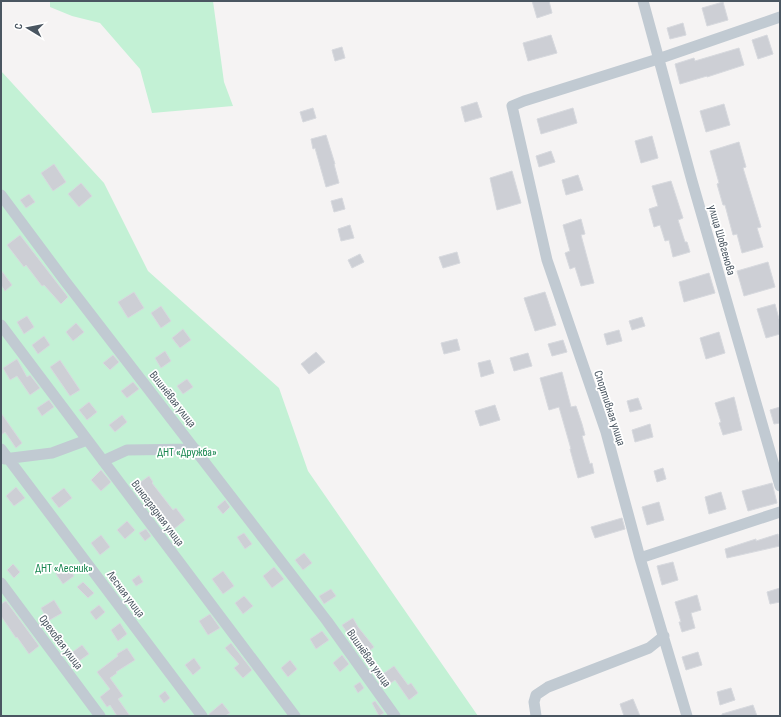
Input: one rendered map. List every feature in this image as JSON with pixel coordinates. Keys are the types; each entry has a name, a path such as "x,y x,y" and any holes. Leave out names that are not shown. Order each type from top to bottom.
{"street":[{"name":"улица Шовгенова","path":"643,1 692,181 780,486"},
{"path":"658,59 780,17"},
{"name":"Спортивная улица","path":"658,59 512,106 547,260 606,432 640,558 687,716"},
{"name":"Вишнёвая улица","path":"1,195 327,621 394,716"},
{"name":"Виноградная улица","path":"1,325 295,716"},
{"path":"5,459 52,453 87,440"},
{"name":"Лесная улица","path":"1,449 5,459 202,716"},
{"path":"103,461 127,450 195,449"},
{"path":"640,558 780,512"},
{"name":"Ореховая улица","path":"1,583 100,716"},
{"path":"536,716 534,702 536,695 548,687 649,648 664,636"}],"green space":[{"path":"50,1 213,1 224,82 233,106 152,113 140,69 100,23 72,16 50,7"},
{"name":"ДНТ «Дружба»","path":"1,71 104,183 148,271 279,388 308,471 478,716 1,716"}],"building":[{"path":"532,1 549,1 552,13 537,18"},
{"path":"723,2 728,20 707,26 702,8"},
{"path":"683,23 686,35 670,39 667,28"},
{"path":"551,35 557,53 528,61 523,43"},
{"path":"767,35 773,54 758,59 752,40"},
{"path":"342,47 345,58 335,61 332,50"},
{"path":"739,48 744,65 680,84 675,64 694,58 695,61"},
{"path":"477,102 482,117 465,122 461,107"},
{"path":"724,104 730,125 706,132 700,111"},
{"path":"313,108 316,118 303,122 300,112"},
{"path":"573,108 577,123 541,134 537,119"},
{"path":"326,135 339,183 326,187 311,139"},
{"path":"652,136 658,158 641,163 635,141"},
{"path":"739,142 746,167 743,168 761,227 757,228 763,247 742,253 737,234 733,235 725,205 723,205 717,184 719,183 710,151"},
{"path":"551,151 555,162 539,167 536,156"},
{"path":"54,164 66,182 53,191 41,173"},
{"path":"512,171 521,203 497,210 490,178"},
{"path":"578,175 583,190 566,195 562,180"},
{"path":"671,181 683,218 678,220 690,252 673,257 669,240 665,241 660,225 654,227 649,209 658,206 652,186"},
{"path":"81,183 92,196 79,207 68,194"},
{"path":"29,194 35,202 26,208 20,200"},
{"path":"342,198 345,209 334,212 331,201"},
{"path":"581,219 585,234 581,235 594,283 581,286 575,267 570,269 565,253 570,251 563,225"},
{"path":"350,225 354,238 341,241 338,229"},
{"path":"20,235 68,297 61,304 44,285 42,286 26,265 24,267 7,245"},
{"path":"457,252 460,263 443,268 439,257"},
{"path":"360,254 364,262 352,268 348,260"},
{"path":"768,262 775,287 744,296 737,271"},
{"path":"1,270 12,285 5,291 1,285"},
{"path":"709,273 715,293 684,302 679,282"},
{"path":"134,292 144,308 128,318 118,302"},
{"path":"545,292 556,325 535,331 524,298"},
{"path":"775,304 780,319 780,334 766,338 757,309"},
{"path":"161,306 171,321 161,328 151,313"},
{"path":"27,316 34,327 24,334 17,322"},
{"path":"642,317 645,326 632,330 629,321"},
{"path":"76,323 84,332 73,341 66,332"},
{"path":"183,329 191,340 180,348 172,338"},
{"path":"619,330 622,341 607,345 604,334"},
{"path":"719,332 725,353 706,359 700,338"},
{"path":"44,336 50,345 38,354 32,345"},
{"path":"457,339 460,350 444,354 441,343"},
{"path":"563,340 567,352 552,356 548,344"},
{"path":"165,351 171,361 161,368 155,358"},
{"path":"316,352 325,362 309,374 301,364"},
{"path":"528,353 532,366 514,371 510,358"},
{"path":"113,355 119,362 110,370 103,363"},
{"path":"17,359 27,377 30,375 40,388 30,395 17,376 10,380 3,368"},
{"path":"60,360 80,390 70,396 50,367"},
{"path":"490,360 494,373 481,377 478,363"},
{"path":"562,372 571,407 576,406 582,424 585,435 582,436 594,473 578,478 559,407 549,410 540,378"},
{"path":"187,379 193,387 183,394 177,386"},
{"path":"133,382 139,389 127,398 121,391"},
{"path":"734,397 742,430 723,435 719,423 721,422 715,403"},
{"path":"638,398 642,409 630,412 627,401"},
{"path":"49,400 54,407 42,416 37,408"},
{"path":"89,402 97,412 87,420 79,410"},
{"path":"495,405 500,420 480,426 475,411"},
{"path":"780,407 780,423 774,424 770,410"},
{"path":"1,413 22,443 16,448 5,432 1,435"},
{"path":"122,415 127,422 115,432 109,425"},
{"path":"650,424 653,437 635,442 632,430"},
{"path":"663,468 666,479 657,482 654,471"},
{"path":"101,470 111,482 101,491 91,480"},
{"path":"149,476 153,482 152,483 173,510 176,508 185,520 174,529 159,510 156,512 138,484"},
{"path":"772,483 777,503 748,511 742,491"},
{"path":"16,487 25,498 14,506 6,496"},
{"path":"64,488 72,498 59,508 51,498"},
{"path":"721,492 726,509 709,514 705,497"},
{"path":"225,500 230,507 223,514 217,507"},
{"path":"659,502 664,520 647,525 642,507"},
{"path":"622,518 625,529 595,538 591,527"},
{"path":"127,521 135,530 125,539 117,530"},
{"path":"146,529 151,536 145,541 139,533"},
{"path":"244,533 252,544 245,549 237,537"},
{"path":"778,534 780,546 727,558 725,549"},
{"path":"101,535 110,547 100,555 91,543"},
{"path":"304,553 312,563 303,570 295,560"},
{"path":"673,562 678,580 662,585 657,566"},
{"path":"13,564 20,572 14,578 7,570"},
{"path":"67,566 74,576 63,584 56,574"},
{"path":"274,567 284,579 272,588 263,576"},
{"path":"223,571 234,586 223,594 212,579"},
{"path":"139,575 143,582 136,586 132,580"},
{"path":"83,582 94,593 88,598 77,587"},
{"path":"780,588 780,602 770,604 767,592"},
{"path":"331,589 336,596 324,604 319,596"},
{"path":"697,595 701,610 691,613 695,628 682,632 679,622 681,622 675,602"},
{"path":"244,596 253,606 243,614 235,603"},
{"path":"54,600 62,613 48,621 41,608"},
{"path":"6,601 39,646 29,654 1,616 1,604"},
{"path":"99,605 105,612 96,620 90,612"},
{"path":"210,614 220,628 208,635 199,621"},
{"path":"353,618 358,627 374,647 365,654 342,625"},
{"path":"120,623 127,634 118,641 111,630"},
{"path":"322,631 329,640 316,649 310,639"},
{"path":"231,643 252,670 243,678 234,668 239,664 225,648"},
{"path":"82,645 89,654 76,663 70,654"},
{"path":"127,648 135,660 116,672 117,673 110,678 123,696 118,699 130,716 117,716 110,705 107,707 100,697 110,689 97,672 118,656 117,654"},
{"path":"698,652 702,665 686,670 682,657"},
{"path":"342,655 349,664 340,672 333,663"},
{"path":"194,658 201,668 193,675 185,665"},
{"path":"290,660 297,669 288,677 281,668"},
{"path":"394,666 408,685 411,683 418,693 409,700 395,680 387,686 380,676"},
{"path":"360,682 364,688 358,693 354,686"},
{"path":"731,688 735,700 720,705 717,692"},
{"path":"165,691 170,698 164,703 159,696"},
{"path":"633,699 640,716 624,716 620,704"},
{"path":"375,701 384,713 379,716 372,703"},
{"path":"222,703 230,713 225,716 209,716 209,714"},
{"path":"753,705 757,716 722,716 722,714"}],"park label":[{"name":"ДНТ «Лесник»","path":"64,568"}]}
